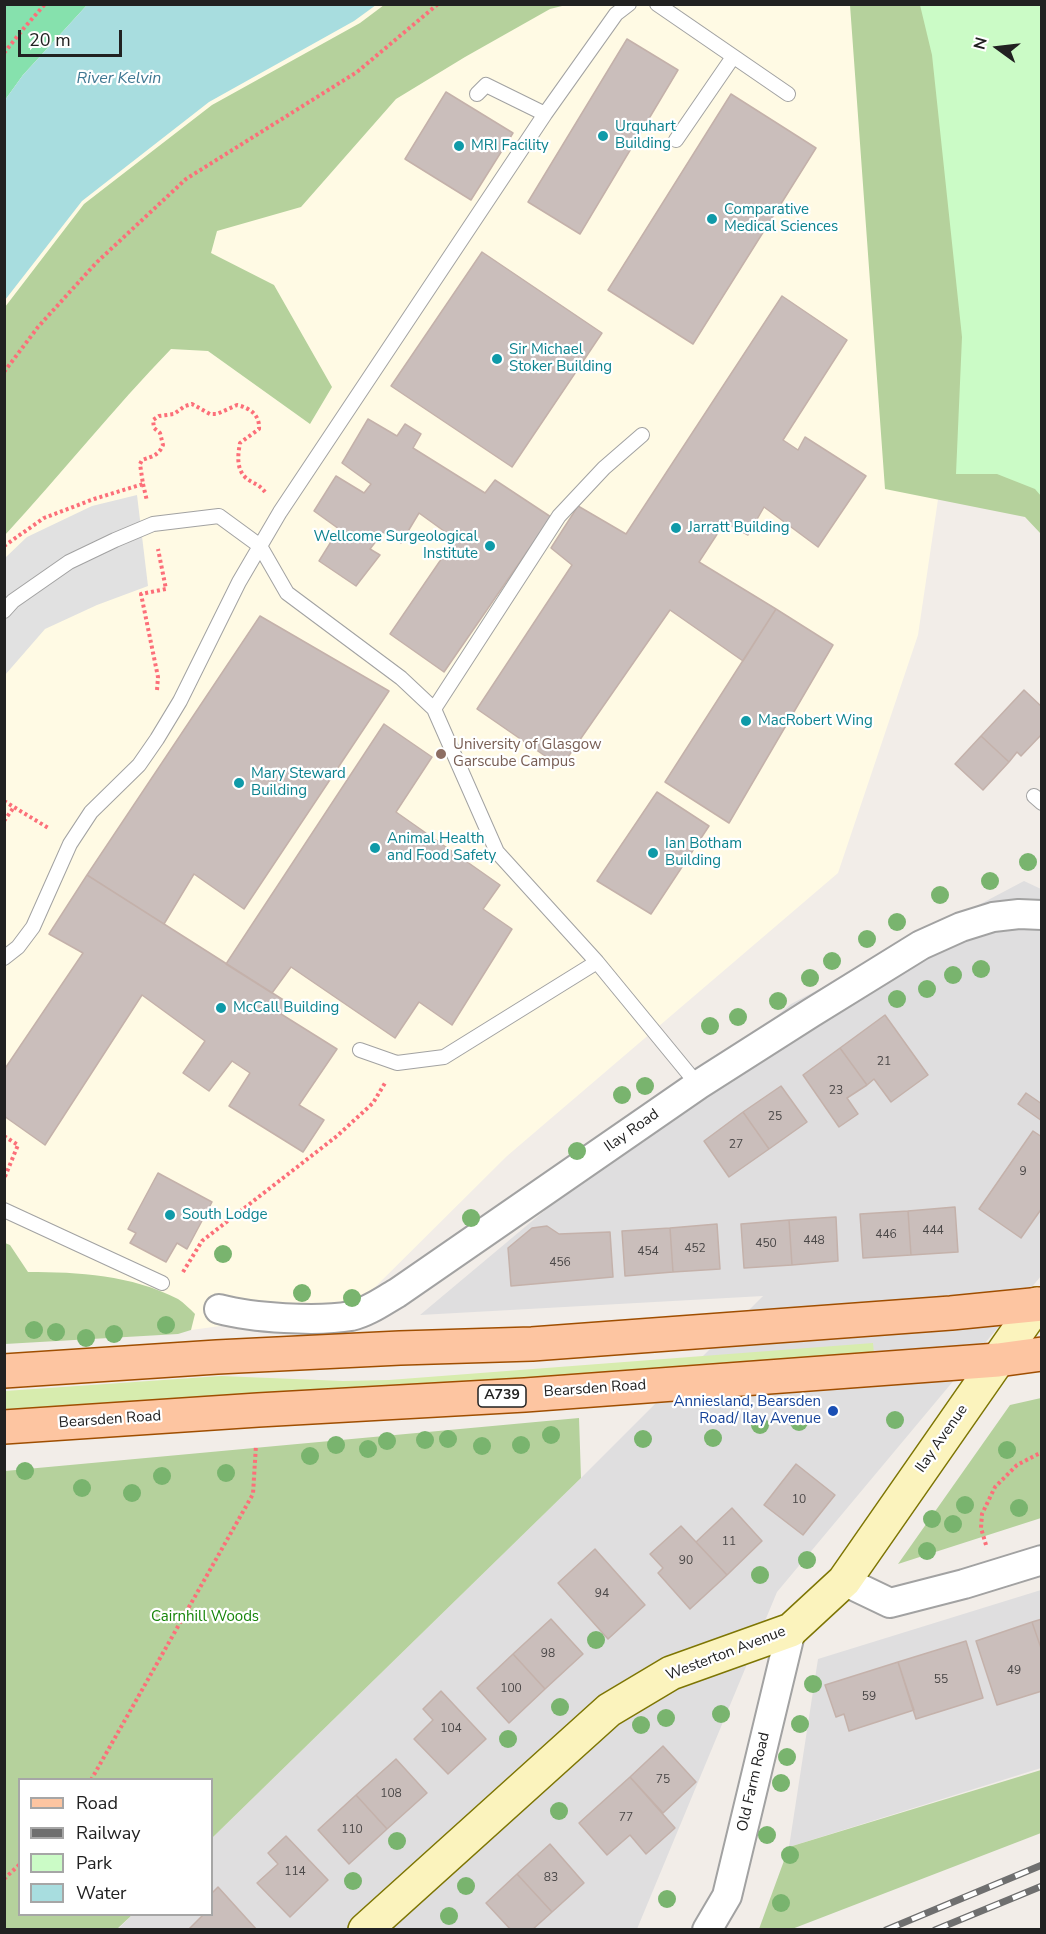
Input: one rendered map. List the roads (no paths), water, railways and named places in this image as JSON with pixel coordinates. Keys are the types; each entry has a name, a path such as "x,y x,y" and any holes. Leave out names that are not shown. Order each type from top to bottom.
{"main road":[{"path":"4,1371 240,1356 543,1343 906,1316 1040,1302"},
{"name":"Bearsden Road","path":"4,1427 525,1395 998,1360 1041,1354"}],"street":[{"name":"Ilay Road","path":"219,1309 238,1314 316,1319 352,1316 372,1308 398,1293 698,1085 921,945 961,927 993,917 1041,914"},
{"name":"Ilay Avenue","path":"844,1581 1040,1302"},
{"path":"844,1581 890,1603 1041,1560"},
{"name":"Westerton Avenue","path":"365,1929 609,1710 671,1673 791,1630 844,1581"},
{"name":"Old Farm Road","path":"707,1929 727,1896 791,1630"}],"lane":[{"path":"4,958 18,947 33,927 70,844 92,812 139,765 157,739 180,701 239,582 280,512 545,114 616,14 629,4"},
{"path":"657,4 788,94"},
{"path":"676,140 733,57"},
{"path":"477,94 486,85 545,114"},
{"path":"434,709 559,516 604,468 642,435"},
{"path":"4,611 13,601 69,562 153,524 219,516 260,546 287,593 401,678 434,709 496,852 597,962 698,1085"},
{"path":"360,1050 397,1063 444,1057 597,962"},
{"path":"4,1210 162,1283"}],"water":[{"name":"River Kelvin","path":"87,5 376,5 354,21 209,102 82,201 5,300 5,100 23,75"}],"railway":[{"path":"886,1930 1042,1865"},
{"path":"935,1930 1042,1886"}],"place":[{"name":"Urquhart Building","path":"603,136"},
{"name":"MRI Facility","path":"459,146"},
{"name":"Comparative Medical Sciences","path":"712,219"},
{"name":"Sir Michael Stoker Building","path":"497,359"},
{"name":"Jarratt Building","path":"676,528"},
{"name":"Wellcome Surgeological Institute","path":"490,546"},
{"name":"MacRobert Wing","path":"746,721"},
{"name":"University of Glasgow Garscube Campus","path":"441,754"},
{"name":"Mary Steward Building","path":"239,783"},
{"name":"Animal Health and Food Safety","path":"375,848"},
{"name":"Ian Botham Building","path":"653,853"},
{"name":"McCall Building","path":"221,1008"},
{"name":"South Lodge","path":"170,1215"},
{"name":"Anniesland, Bearsden Road/ Ilay Avenue","path":"833,1411"}],"park label":[{"name":"Cairnhill Woods","path":"205,1617"}]}
